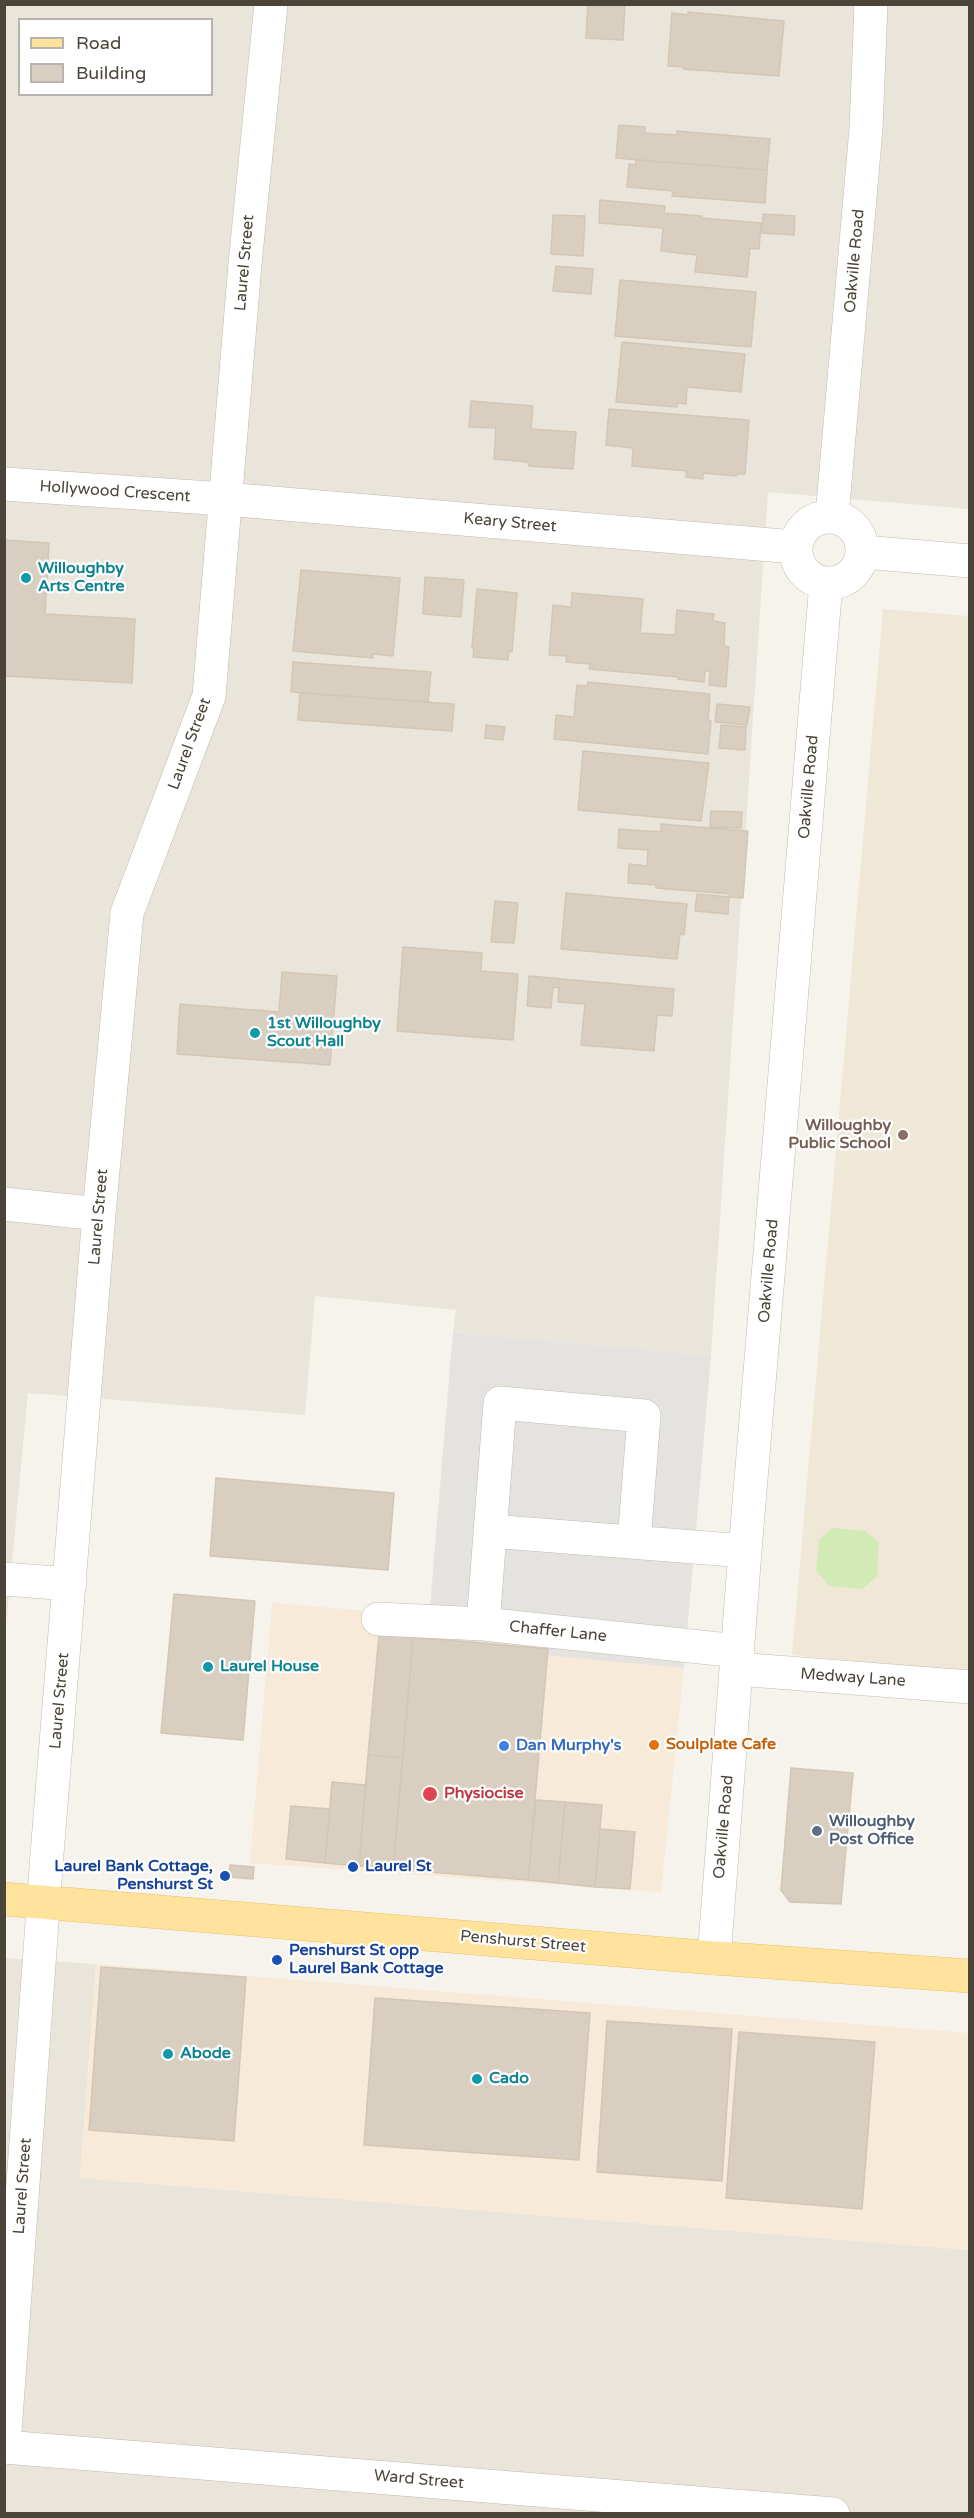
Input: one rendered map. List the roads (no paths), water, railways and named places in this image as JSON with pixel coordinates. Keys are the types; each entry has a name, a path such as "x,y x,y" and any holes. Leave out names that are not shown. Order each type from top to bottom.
{"main road":[{"name":"Penshurst Street","path":"4,1899 714,1959 969,1976"}],"street":[{"name":"Laurel Street","path":"4,2446 44,1903 99,1214 127,913 209,696 245,264 271,4"},
{"name":"Oakville Road","path":"831,516 866,129 871,4"},
{"name":"Hollywood Crescent","path":"4,484 225,499"},
{"name":"Keary Street","path":"225,499 795,547"},
{"path":"831,516 844,520 854,528 861,539 863,552 859,565 851,576 840,582 826,584 814,580 804,572 797,561 795,547 799,534 807,524 819,518 831,516"},
{"path":"863,552 969,561"},
{"name":"Oakville Road","path":"714,1959 745,1551 826,584"},
{"path":"4,1204 99,1214"},
{"path":"483,1624 500,1403 644,1416 634,1542"},
{"path":"490,1531 745,1551"},
{"path":"4,1579 70,1584"},
{"name":"Chaffer Lane","path":"378,1619 483,1624 737,1660"},
{"name":"Medway Lane","path":"737,1660 969,1687"},
{"name":"Ward Street","path":"4,2446 833,2514"}],"place":[{"name":"Willoughby Arts Centre","path":"26,578"},
{"name":"1st Willoughby Scout Hall","path":"255,1033"},
{"name":"Willoughby Public School","path":"903,1135"},
{"name":"Laurel House","path":"208,1667"},
{"name":"Soulplate Cafe","path":"654,1745"},
{"name":"Dan Murphy's","path":"504,1746"},
{"name":"Physiocise","path":"430,1794"},
{"name":"Willoughby Post Office","path":"817,1831"},
{"name":"Laurel St","path":"353,1867"},
{"name":"Laurel Bank Cottage, Penshurst St","path":"225,1876"},
{"name":"Penshurst St opp Laurel Bank Cottage","path":"277,1960"},
{"name":"Abode","path":"168,2054"},
{"name":"Cado","path":"477,2079"}]}
